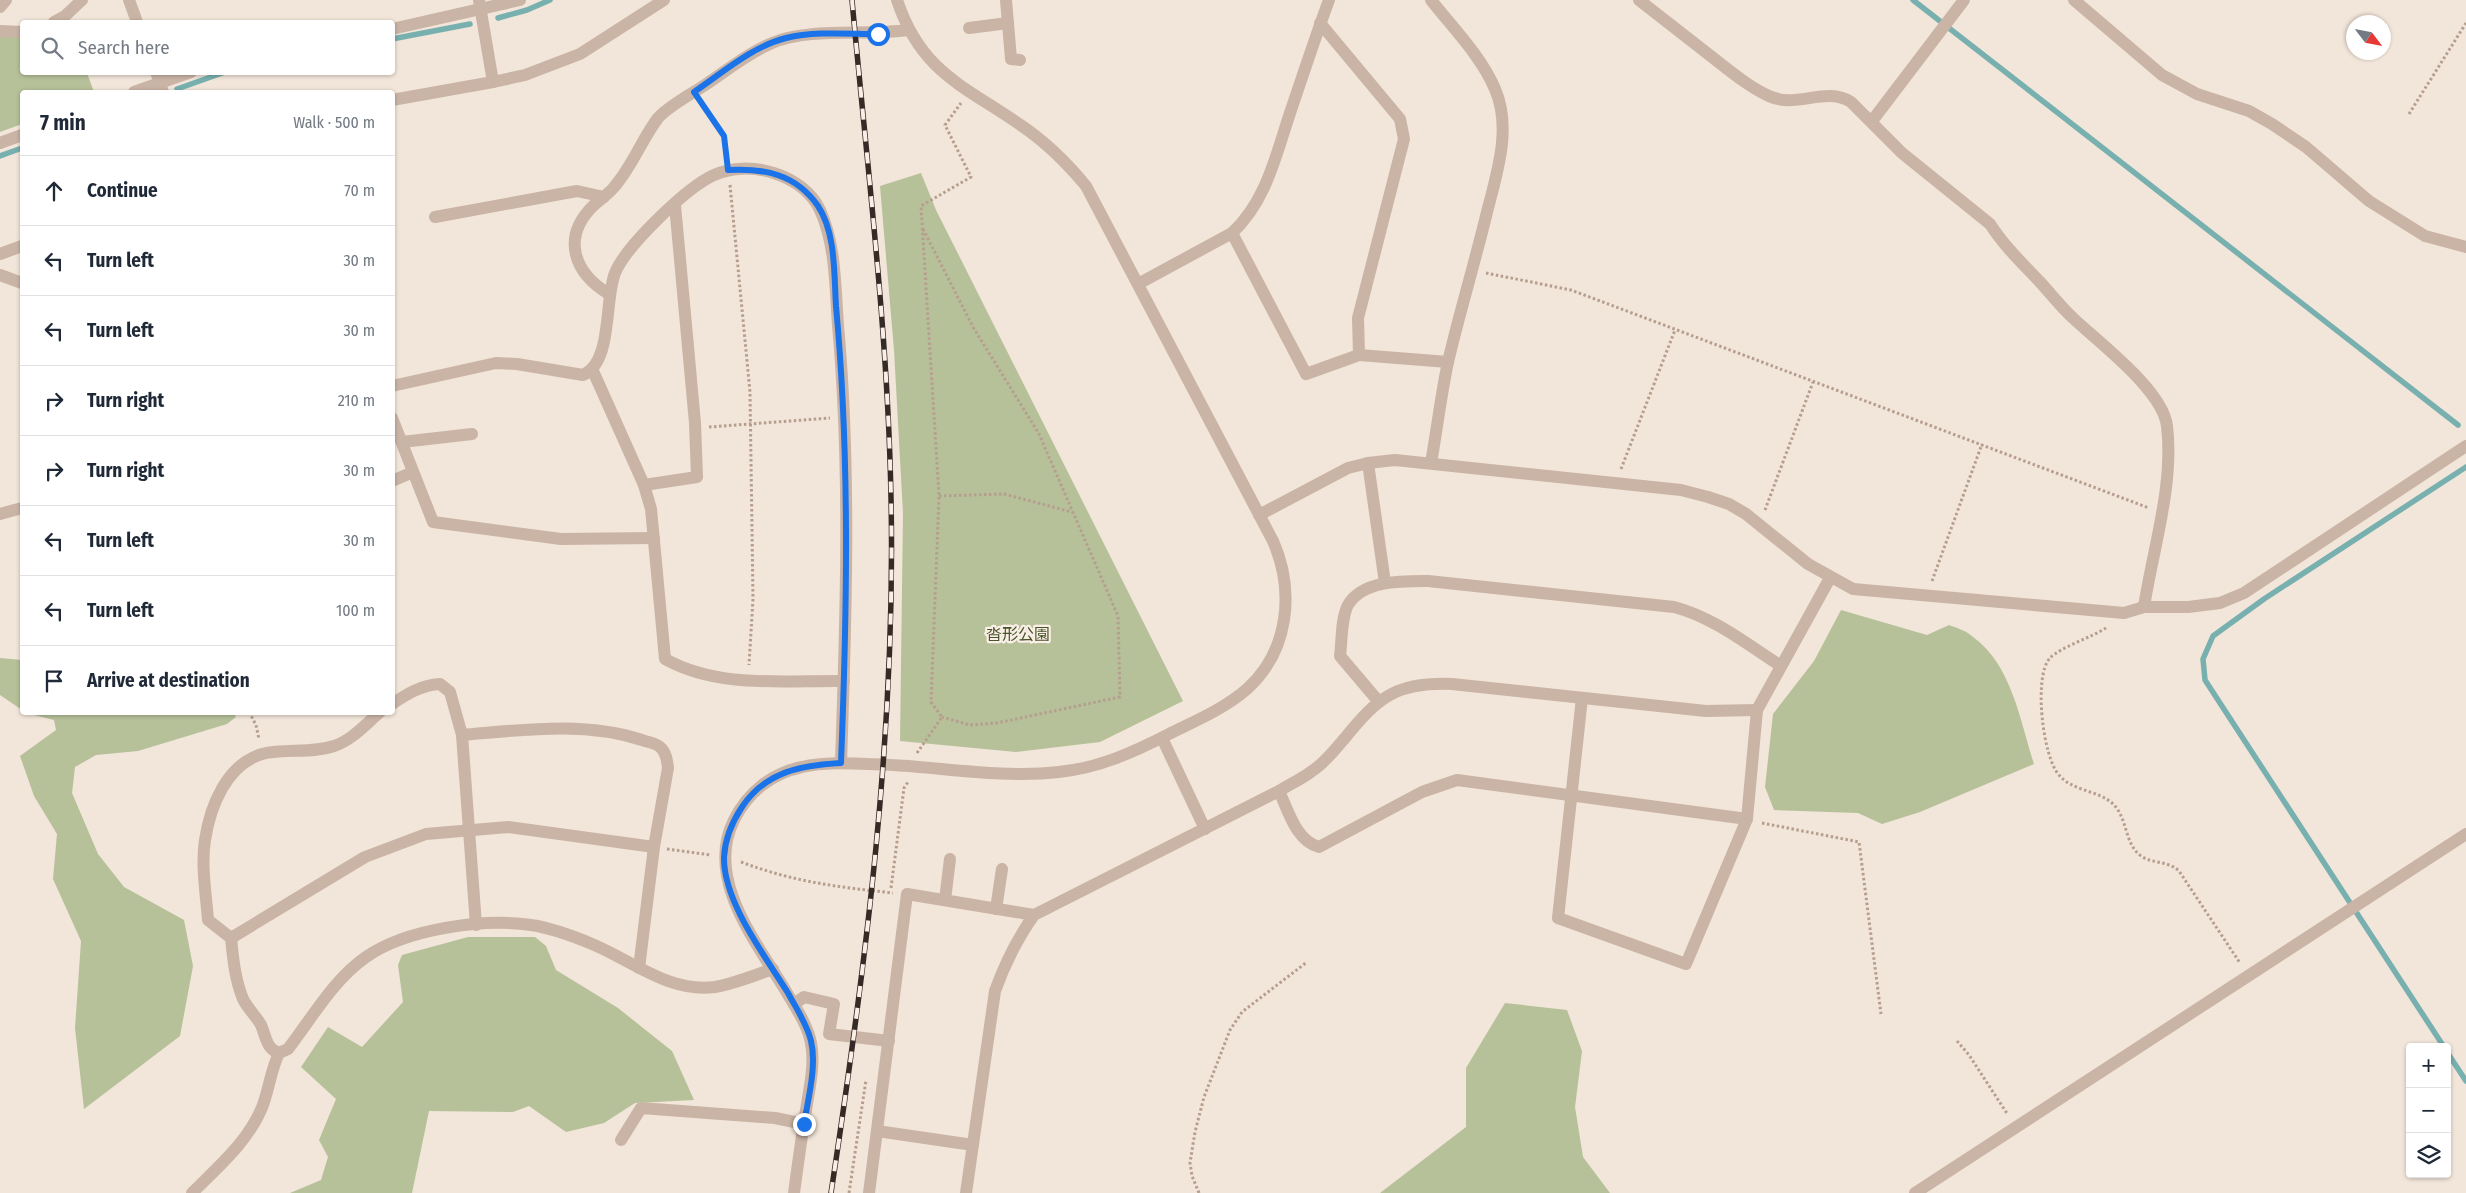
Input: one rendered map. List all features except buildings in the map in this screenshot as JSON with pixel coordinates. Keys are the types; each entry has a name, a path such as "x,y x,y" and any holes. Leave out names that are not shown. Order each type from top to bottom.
{"street":[{"path":"0,7 6,0"},
{"path":"58,20 65,16 82,0"},
{"path":"395,28 480,5 520,0"},
{"path":"395,99 525,75 580,54 664,0"},
{"path":"794,1193 812,1067 811,1042 794,1004 742,915 729,885 724,857 727,838 734,820 755,791 771,778 785,771 803,766 841,763 1005,772 1057,772 1106,762 1162,738 1214,712 1247,689 1263,672 1280,639 1287,601 1282,560 1086,186 1068,164 1048,146 1022,126 955,84 938,69 908,30 897,0"},
{"path":"1006,0 1011,60 1020,60"},
{"path":"1138,284 1232,233 1244,222 1255,206 1270,174 1328,0"},
{"path":"1431,463 1448,362 1502,153 1501,110 1496,90 1484,68 1432,0"},
{"path":"1639,0 1733,74 1769,96 1787,102 1842,96 1872,121 1902,153 1990,224 2000,240 2073,318 2114,353 2158,405 2167,423 2168,452 2161,512 2144,607"},
{"path":"1872,121 1964,0"},
{"path":"2074,0 2162,75 2197,94 2248,111 2272,124 2306,147 2369,201 2426,236 2466,247"},
{"path":"134,2 137,20"},
{"path":"480,5 493,82"},
{"path":"969,28 1008,23"},
{"path":"1320,23 1389,104 1400,119 1404,131 1404,139 1358,318 1359,355"},
{"path":"609,294 587,278 576,256 575,240 579,226 593,206 615,186 660,116 756,51 787,38 831,34 878,34 908,30"},
{"path":"0,31 20,32"},
{"path":"140,90 182,75"},
{"path":"0,144 20,136"},
{"path":"395,385 496,363 517,364 584,375 593,371 600,358 609,294 616,271 628,252 674,205 713,176 728,170 753,169 773,173 789,180 804,192 818,207 828,230 841,360 847,561 841,763"},
{"path":"435,217 577,191 604,197"},
{"path":"644,485 697,477 696,428 674,205"},
{"path":"1232,233 1306,374 1359,355 1448,362"},
{"path":"0,254 20,247"},
{"path":"0,275 20,282"},
{"path":"593,371 644,485 651,509 665,659 684,670 706,676 748,680 844,682"},
{"path":"395,425 433,522 561,539 654,538"},
{"path":"402,442 472,434"},
{"path":"1259,515 1348,468 1368,463 1395,460 1681,490 1708,496 1729,504 1760,524 1808,564 1830,578 1853,589 2124,613 2144,607 2188,608 2220,603 2244,593 2466,446"},
{"path":"1368,463 1385,583"},
{"path":"395,480 413,472"},
{"path":"0,514 20,509"},
{"path":"1582,698 1558,918 1686,964 1747,820 1757,710 1830,578"},
{"path":"1379,702 1340,656 1347,607 1354,598 1385,583 1428,581 1674,607 1690,611 1706,619 1782,666"},
{"path":"966,1193 995,991 1002,969 1018,938 1034,915 1279,791 1313,771 1364,715 1399,689 1423,683 1452,684 1706,711 1757,710"},
{"path":"395,702 416,689 440,684 450,692 462,735 476,926"},
{"path":"376,715 348,739 334,747 262,754 237,770 226,782 217,798 205,841 208,920 231,938 237,980 243,999 260,1023 272,1051 279,1053 288,1049 338,984 367,956 408,938 452,926 530,925 561,932 594,945 671,983 694,988 716,987 773,970"},
{"path":"462,735 512,731 592,729 621,734 659,746 666,757 668,768 654,847 639,968"},
{"path":"1162,738 1205,828"},
{"path":"1279,791 1302,837 1310,844 1319,847 1422,792 1457,780 1747,820"},
{"path":"231,938 365,857 426,834 508,828 654,847"},
{"path":"1915,1193 2015,1126 2466,834"},
{"path":"945,900 950,859"},
{"path":"996,909 1002,869"},
{"path":"869,1193 907,894 1034,915"},
{"path":"794,1004 804,997 834,1004 829,1034 889,1041"},
{"path":"192,1193 247,1135 264,1104 272,1070 279,1053"},
{"path":"621,1140 641,1108 775,1118 804,1124"},
{"path":"877,1131 972,1145"}],"path":[{"path":"2409,114 2466,24"},
{"path":"694,92 724,136 750,392 753,599 748,680"},
{"path":"922,228 973,326 1039,434 1118,616 1120,697 997,723 970,724 942,717 931,702 939,496 922,228 921,206 971,177 946,125 955,112"},
{"path":"1473,271 1571,290 2161,512"},
{"path":"1616,483 1675,330"},
{"path":"1760,524 1813,382"},
{"path":"696,428 843,417"},
{"path":"1927,596 1982,444"},
{"path":"939,496 1004,494 1073,512"},
{"path":"2124,613 2092,636 2051,657 2044,665 2041,688 2049,755 2060,776 2113,804 2121,816 2135,851 2142,858 2172,864 2179,871 2248,976"},
{"path":"251,715 256,725 262,754"},
{"path":"914,757 942,717"},
{"path":"1747,820 1859,842 1881,1014"},
{"path":"654,847 724,857 784,877 816,884 907,894"},
{"path":"1199,1193 1192,1176 1190,1163 1195,1132 1204,1097 1230,1030 1242,1012 1307,962"},
{"path":"1957,1041 1969,1055 2015,1126"}],"green space":[{"path":"0,34 20,35 20,75 88,75 93,90 20,90 20,125 0,132"},
{"name":"沓形公園","path":"921,173 936,210 1183,701 1100,742 1016,752 900,741 903,513 894,350 880,186"},
{"path":"1841,610 1927,635 1949,625 1971,635 1986,649 2006,678 2019,712 2034,764 1920,812 1882,824 1858,813 1774,810 1765,787 1773,714 1814,661"},
{"path":"0,658 20,660 20,709 0,695"},
{"path":"34,715 235,715 236,717 227,724 138,751 96,755 75,767 72,793 98,854 124,887 184,920 193,966 180,1036 84,1109 75,1028 81,941 53,879 57,834 34,796 20,756 56,730 54,720"},
{"path":"468,937 535,937 546,946 556,970 618,1008 672,1051 694,1100 635,1103 604,1123 566,1132 529,1106 513,1112 429,1111 412,1193 290,1193 321,1180 328,1157 319,1140 336,1099 301,1067 328,1027 362,1047 403,1002 398,965 402,955"},
{"path":"1505,1003 1567,1010 1582,1051 1575,1107 1583,1157 1610,1193 1380,1193 1466,1127 1466,1068"}],"waterway":[{"path":"498,18 527,10 550,0"},
{"path":"1913,0 2458,425"},
{"path":"395,38 470,24"},
{"path":"177,89 217,75"},
{"path":"0,156 20,149"},
{"path":"2441,1043 2205,680 2203,659 2213,636 2264,599 2466,467"},
{"path":"2451,1058 2466,1081"}],"railway":[{"path":"831,1193 856,1020 876,847 889,673 891,586 891,498 886,374 852,0"}],"route":[{"path":"804,1124 810,1083 811,1042 794,1004 742,915 729,885 724,857 727,838 734,820 743,805 755,791 771,778 785,771 803,766 841,763 847,561 841,360 831,249 828,230 818,207 789,180 773,173 753,169 728,170 724,136 694,92 756,51 787,38 808,35 878,34"}]}
